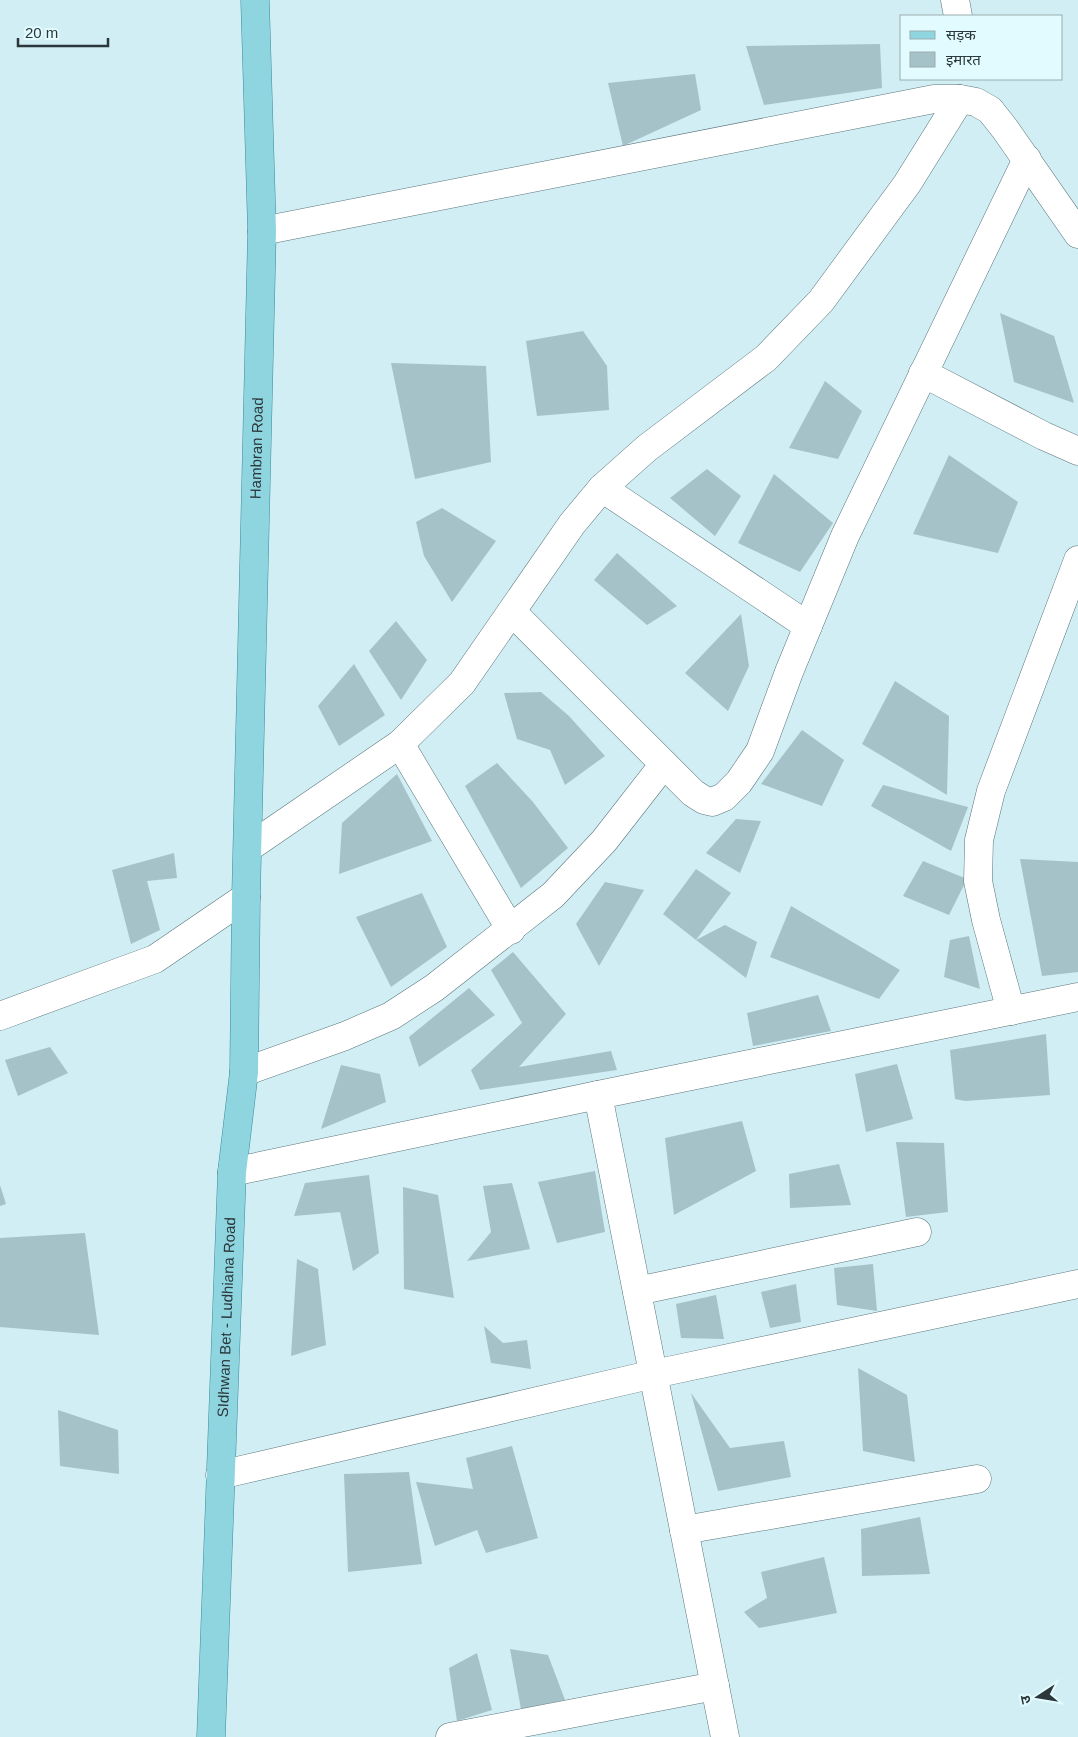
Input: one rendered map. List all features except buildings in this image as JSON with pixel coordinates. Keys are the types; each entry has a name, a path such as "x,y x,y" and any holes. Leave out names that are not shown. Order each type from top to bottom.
{"main road":[{"name":"Hambran Road","path":"246,897 262,231 255,0"},
{"name":"SIdhwan Bet - Ludhiana Road","path":"211,1737 232,1172 244,1072 246,897"}],"street":[{"path":"955,0 958,15"},
{"path":"248,848 400,744 462,683 572,524 602,488 647,448 766,358 821,302 907,184 969,93"},
{"path":"262,231 969,93 990,110 1027,159 1078,234"},
{"path":"512,612 693,793 704,800 712,802 718,801 730,791 760,751 789,672 845,536 1027,159"},
{"path":"923,373 1044,436 1078,451"},
{"path":"602,488 808,626"},
{"path":"1012,1011 986,920 978,881 979,840 991,792 1078,560"},
{"path":"400,744 511,930"},
{"path":"244,1072 345,1036 391,1016 434,988 554,896 604,841 664,764"},
{"path":"0,1016 155,959 246,897"},
{"path":"232,1172 1078,997"},
{"path":"598,1095 725,1737"},
{"path":"637,1291 917,1232"},
{"path":"220,1475 654,1374 1078,1284"},
{"path":"684,1530 977,1479"},
{"path":"450,1737 715,1686"}]}
